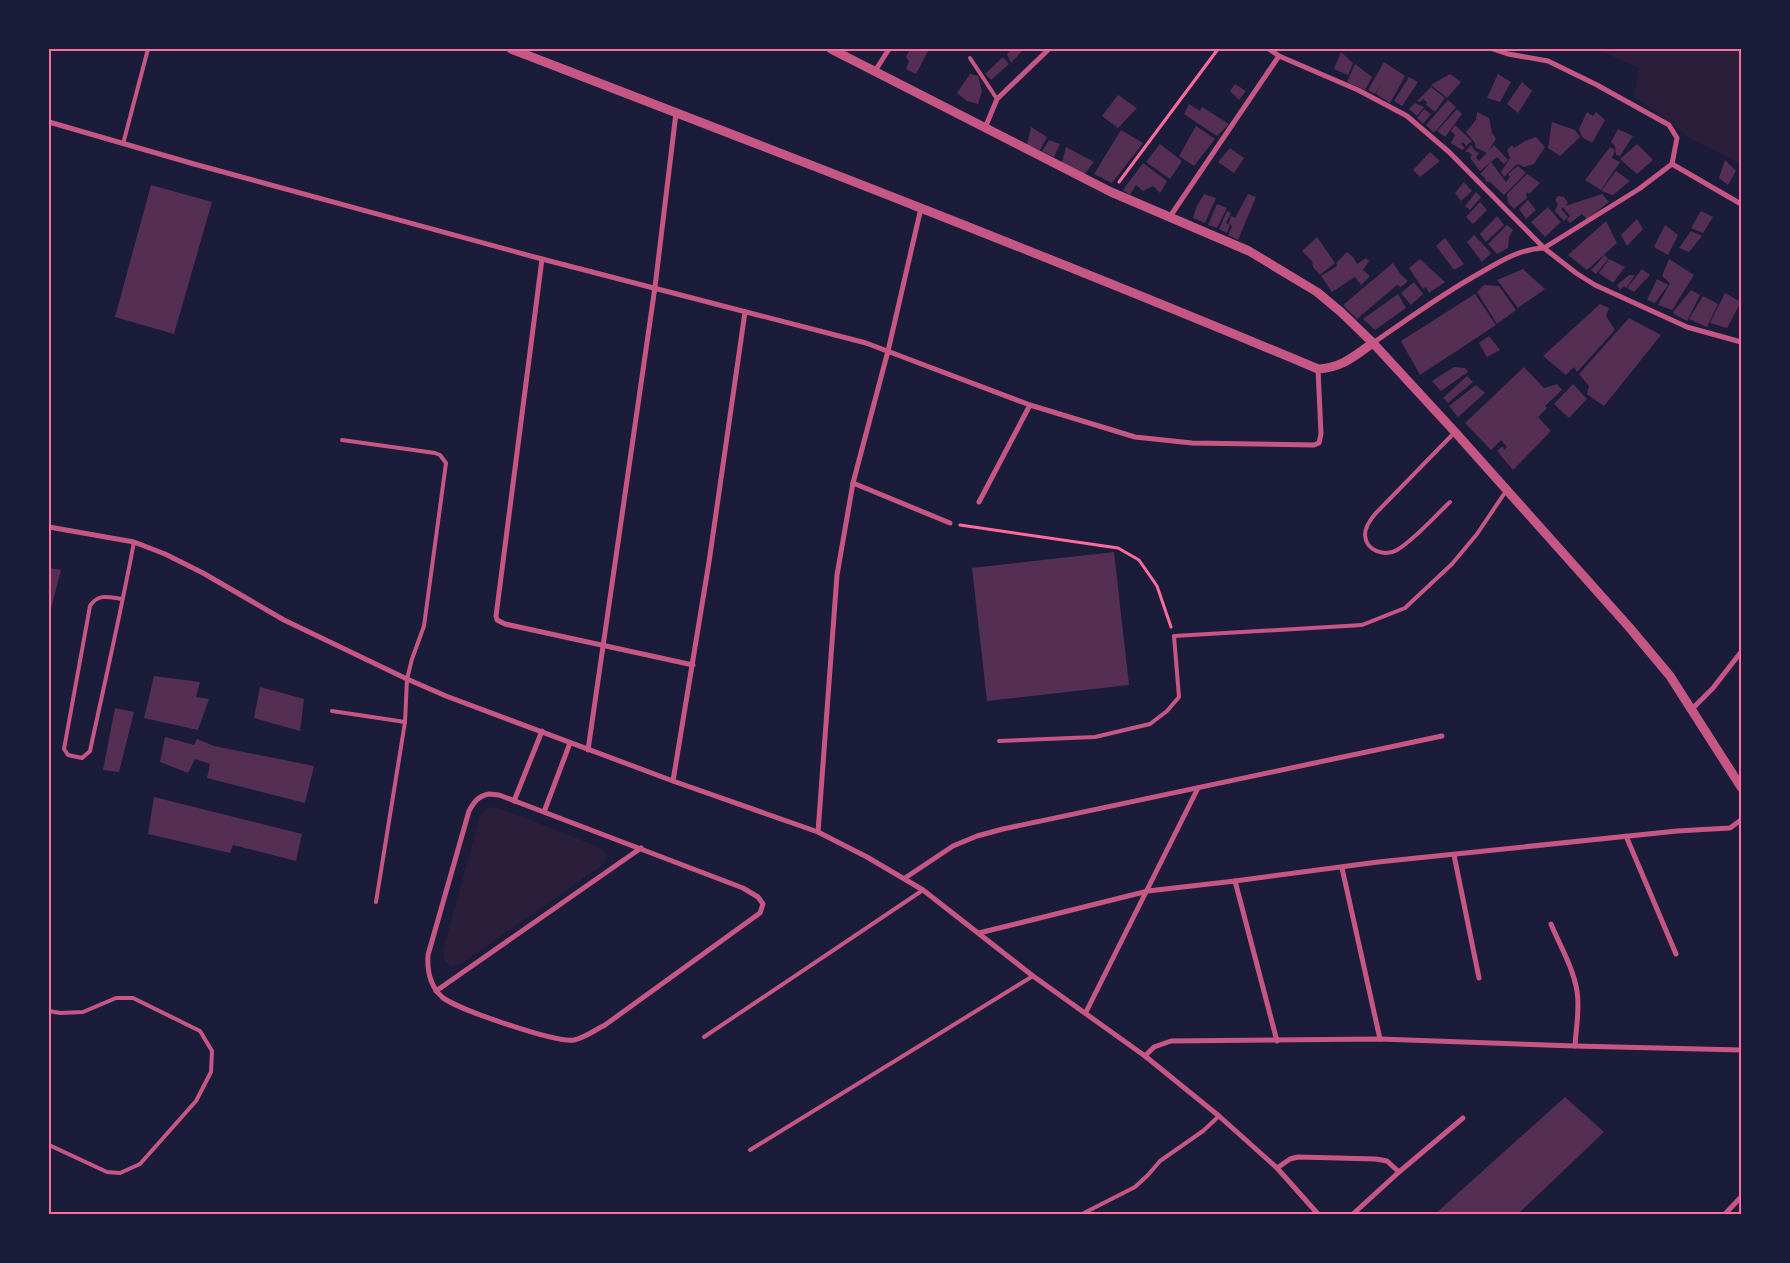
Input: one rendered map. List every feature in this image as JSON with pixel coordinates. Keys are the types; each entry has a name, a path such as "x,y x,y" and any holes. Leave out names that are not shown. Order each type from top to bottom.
{"street":[{"path":"511,49 921,207 1102,279 1318,369 1331,369 1342,364 1450,289 1512,254 1530,248 1544,248 1639,189 1672,164 1676,142 1672,129 1669,126 1597,85 1548,61 1508,54 1493,49"},
{"path":"831,49 1111,192 1249,251 1317,292 1373,343 1455,432 1670,676 1741,787"},
{"path":"875,71 888,49"},
{"path":"985,128 997,99 1049,49"},
{"path":"1269,49 1279,56 1358,90 1407,116 1467,170 1544,248 1595,285 1686,327 1741,342"},
{"path":"1169,218 1279,56"},
{"path":"588,750 655,287 676,113"},
{"path":"49,122 542,259 866,343 1030,405 1135,437 1192,443 1309,446 1319,443 1322,429 1318,369"},
{"path":"1672,164 1741,204"},
{"path":"818,832 837,575 853,483 888,351 921,207"},
{"path":"542,259 496,612 497,620 505,624 693,665"},
{"path":"673,781 693,665 745,312"},
{"path":"979,502 1030,405"},
{"path":"853,483 950,523"},
{"path":"49,527 134,542 165,554 203,573 284,620 407,679 446,696 588,750 818,832 905,878 1033,976 1086,1012 1145,1056 1219,1116 1276,1168 1318,1214"},
{"path":"1692,709 1713,688 1741,652"},
{"path":"514,801 542,731"},
{"path":"905,878 953,846 977,836 1442,736"},
{"path":"544,812 570,743"},
{"path":"1086,1012 1198,788"},
{"path":"489,794 499,795 544,812 743,888 758,897 763,904 762,909 753,918 605,1025 573,1040 557,1038 509,1025 453,1004 436,991 430,980 427,968 428,955 469,811 475,800 482,795 489,794"},
{"path":"979,933 1148,891 1378,862 1677,830 1730,828 1741,820"},
{"path":"1626,836 1676,954"},
{"path":"436,991 641,848"},
{"path":"1454,855 1479,978"},
{"path":"1342,868 1380,1039"},
{"path":"1235,881 1277,1041"},
{"path":"1551,924 1573,974 1577,992 1578,1008 1575,1046"},
{"path":"1145,1056 1154,1047 1171,1041 1380,1039 1741,1050"},
{"path":"1353,1214 1398,1172 1463,1118"},
{"path":"1276,1168 1290,1159 1298,1157 1376,1158 1387,1162 1398,1172"},
{"path":"1725,1214 1741,1197"}],"lane":[{"path":"123,144 148,49"},
{"path":"970,58 997,99"},
{"path":"1450,502 1396,550 1385,554 1376,551 1368,544 1365,537 1366,528 1375,514 1455,432"},
{"path":"342,440 436,453 446,463 424,626 407,679 405,722 376,902"},
{"path":"999,741 1095,737 1150,724 1167,712 1179,697 1174,636 1362,625 1405,608 1458,556 1477,534 1506,491"},
{"path":"122,599 102,596 94,600 90,606 64,749 68,755 82,758 90,751 122,599 134,542"},
{"path":"332,711 405,722"},
{"path":"704,1037 922,890"},
{"path":"750,1150 1033,976"},
{"path":"49,1011 60,1013 83,1012 116,998 133,998 200,1031 212,1052 211,1072 196,1101 140,1164 120,1173 107,1172 49,1145"},
{"path":"1082,1214 1135,1188 1160,1161 1203,1131 1219,1116"}],"path":[{"path":"1111,192 1218,49"},
{"path":"950,523 1118,548 1139,560 1157,586 1174,636"}],"shaded area":[{"path":"1596,49 1741,49 1741,164 1690,138 1634,96 1639,68"},
{"path":"497,807 601,848 607,857 601,866 461,964 451,966 445,962 443,950 480,817 486,808"}],"building":[{"path":"910,49 929,49 916,74 906,69 909,61 906,57"},
{"path":"1012,49 1024,49 1011,63 1007,54"},
{"path":"1341,52 1353,63 1348,75 1334,69"},
{"path":"1003,57 1009,64 991,80 985,74"},
{"path":"1384,62 1405,76 1390,103 1376,94 1381,85 1375,94 1368,90"},
{"path":"1355,64 1372,77 1365,90 1347,82"},
{"path":"970,74 978,76 982,91 978,104 967,101 957,93"},
{"path":"1450,74 1461,82 1447,98 1431,85"},
{"path":"1498,74 1511,82 1500,102 1487,98"},
{"path":"1409,77 1418,82 1402,106 1394,101"},
{"path":"1522,82 1532,91 1518,113 1507,104"},
{"path":"1235,84 1246,91 1239,100 1230,91"},
{"path":"1431,87 1445,98 1435,112 1426,105 1427,102 1423,99 1420,102 1417,101"},
{"path":"1118,95 1137,108 1118,128 1102,116"},
{"path":"1448,100 1456,107 1434,133 1426,125"},
{"path":"1415,103 1424,107 1417,116 1409,109"},
{"path":"1189,104 1200,111 1202,107 1229,124 1217,136 1184,114"},
{"path":"1424,109 1431,114 1423,124 1417,118"},
{"path":"1457,109 1462,114 1445,137 1437,131"},
{"path":"1477,112 1489,118 1492,133 1496,139 1487,153 1475,147 1475,143 1466,132 1476,120"},
{"path":"1587,112 1593,116 1596,112 1605,120 1592,143 1582,137 1579,129"},
{"path":"1552,122 1575,130 1580,137 1560,156 1548,148"},
{"path":"1455,125 1472,141 1466,146 1463,142 1461,144 1465,148 1462,150 1451,143 1455,135 1451,131"},
{"path":"1196,126 1215,139 1194,166 1179,156"},
{"path":"1031,127 1047,137 1040,150 1027,145"},
{"path":"1618,129 1633,136 1620,156 1616,155 1615,146 1611,142"},
{"path":"1121,130 1143,143 1112,183 1094,174"},
{"path":"1536,137 1545,147 1534,164 1524,167 1517,164 1504,177 1501,172 1510,158 1507,150 1512,145 1514,148"},
{"path":"1049,140 1060,144 1054,157 1042,151"},
{"path":"1160,144 1182,161 1170,179 1146,162"},
{"path":"1637,144 1653,160 1637,174 1620,159"},
{"path":"1471,145 1479,153 1476,158 1479,161 1494,145 1508,160 1504,164 1497,157 1480,171 1470,158 1472,155 1469,152 1465,152"},
{"path":"1066,147 1094,162 1084,175 1062,162"},
{"path":"1610,147 1615,150 1612,158 1620,162 1601,190 1585,180"},
{"path":"1230,148 1244,158 1234,173 1218,162"},
{"path":"1430,152 1440,161 1420,177 1413,170"},
{"path":"1725,160 1736,171 1728,185 1719,178"},
{"path":"1491,162 1506,182 1510,177 1508,174 1518,166 1526,173 1504,195 1490,182 1486,182 1485,178 1480,174"},
{"path":"1143,163 1167,181 1160,193 1153,186 1143,191 1136,185 1130,195 1123,190"},
{"path":"1616,171 1630,181 1613,195 1601,191"},
{"path":"1527,174 1540,183 1529,194 1528,192 1526,194 1527,198 1514,209 1508,203 1507,194"},
{"path":"1464,182 1472,191 1461,201 1455,193"},
{"path":"151,185 212,202 174,334 115,317"},
{"path":"1476,192 1481,197 1470,210 1465,206"},
{"path":"1204,194 1216,198 1205,223 1193,218"},
{"path":"1248,194 1256,197 1238,240 1228,235 1232,227 1229,223 1231,216 1235,218"},
{"path":"1602,194 1609,202 1587,219 1582,214 1570,223 1567,220 1570,216 1563,207 1561,209 1568,217 1564,221 1555,211 1558,204 1555,200 1558,196 1564,197 1568,203 1565,206"},
{"path":"1528,200 1536,210 1526,219 1519,209"},
{"path":"1480,202 1487,210 1473,224 1466,217"},
{"path":"1217,204 1227,208 1217,228 1208,225"},
{"path":"1548,207 1561,222 1545,237 1531,222"},
{"path":"1227,211 1231,213 1226,223 1230,225 1227,233 1219,229"},
{"path":"1701,211 1713,217 1703,233 1691,228"},
{"path":"1497,216 1504,225 1486,242 1480,234"},
{"path":"1637,219 1643,229 1627,246 1621,235"},
{"path":"1606,221 1617,243 1587,270 1568,255"},
{"path":"1507,225 1513,230 1509,237 1508,248 1497,254 1488,244"},
{"path":"1665,225 1678,235 1668,255 1654,247"},
{"path":"1691,231 1702,236 1689,252 1679,248"},
{"path":"1474,235 1491,253 1482,262 1467,242"},
{"path":"1317,237 1335,263 1320,275 1313,267 1312,261 1302,251"},
{"path":"1445,238 1464,264 1454,270 1436,246"},
{"path":"1347,252 1357,264 1366,258 1369,261 1363,270 1370,276 1361,285 1355,277 1332,292 1321,276 1337,266 1336,263"},
{"path":"1605,255 1608,259 1596,274 1591,270"},
{"path":"1420,259 1445,282 1429,293 1426,287 1423,289 1409,268"},
{"path":"1609,259 1625,267 1613,283 1599,273"},
{"path":"1669,259 1694,275 1672,310 1658,305 1670,283 1662,276"},
{"path":"1393,263 1401,275 1408,281 1401,287 1397,285 1357,319 1343,305"},
{"path":"1523,269 1545,289 1518,308 1497,280"},
{"path":"1642,269 1650,275 1634,292 1627,288"},
{"path":"1629,275 1635,275 1626,288 1624,286 1620,290 1617,285"},
{"path":"1657,279 1668,285 1655,303 1647,300"},
{"path":"1414,282 1423,294 1411,305 1401,293"},
{"path":"1484,285 1499,286 1516,310 1497,324 1477,292"},
{"path":"1691,290 1700,295 1687,321 1673,312"},
{"path":"1725,293 1741,302 1727,328 1710,323"},
{"path":"1398,294 1406,308 1375,330 1363,319"},
{"path":"1475,294 1496,325 1420,375 1401,341"},
{"path":"1703,296 1718,304 1707,327 1689,319"},
{"path":"1600,304 1609,308 1606,316 1615,330 1577,372 1574,367 1566,375 1543,356"},
{"path":"1629,318 1661,335 1604,406 1587,394 1589,386 1579,374"},
{"path":"1489,336 1500,350 1487,357 1479,343"},
{"path":"1454,367 1465,368 1468,372 1441,391 1432,381"},
{"path":"1524,367 1544,388 1557,384 1562,390 1545,406 1547,408 1538,417 1551,431 1513,470 1497,451 1503,446 1504,450 1507,447 1501,440 1491,450 1465,423"},
{"path":"1467,376 1473,382 1448,403 1443,398"},
{"path":"1573,384 1587,399 1569,418 1554,404"},
{"path":"1476,385 1485,393 1458,417 1449,406"},
{"path":"1114,552 1129,685 987,701 972,568"},
{"path":"49,568 61,570 49,616"},
{"path":"154,676 200,682 196,697 209,699 198,730 144,718"},
{"path":"260,687 304,699 300,731 254,718"},
{"path":"115,708 134,712 119,772 103,770"},
{"path":"165,737 194,745 197,739 214,746 314,766 305,803 207,778 210,764 195,759 188,773 160,762"},
{"path":"154,797 302,834 296,861 233,845 230,853 148,834"},
{"path":"1565,1097 1604,1132 1518,1214 1435,1214"}]}
